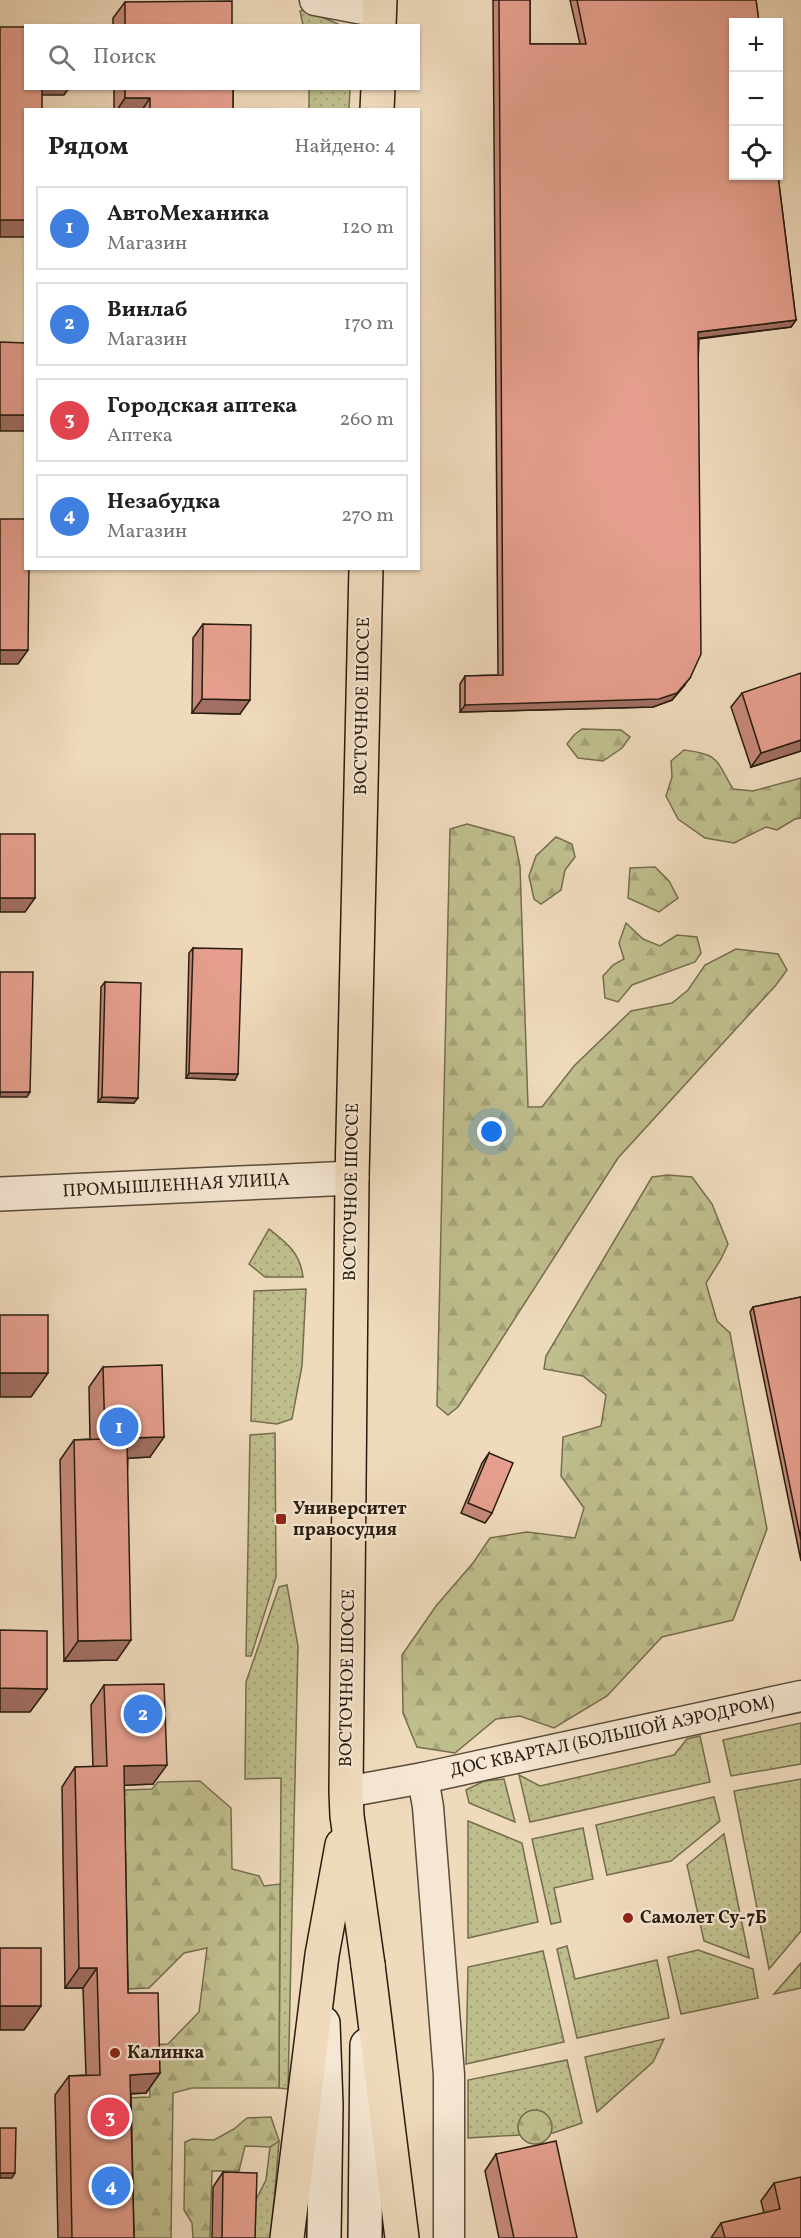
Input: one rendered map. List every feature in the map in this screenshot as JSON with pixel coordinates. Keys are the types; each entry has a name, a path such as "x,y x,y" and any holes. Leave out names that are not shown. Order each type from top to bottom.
{"main road":[{"path":"377,108 378,90"},
{"name":"ВОСТОЧНОЕ ШОССЕ","path":"347,1804 352,1178 366,570"},
{"name":"ПРОМЫШЛЕННАЯ УЛИЦА","path":"0,1194 352,1178"},
{"path":"287,2238 321,1955 347,1804"},
{"path":"347,1804 402,2238"},
{"path":"321,1955 326,2105 324,2238"},
{"path":"366,2238 368,1965"}],"street":[{"path":"315,0 379,12"},
{"name":"ДОС КВАРТАЛ (БОЛЬШОЙ АЭРОДРОМ)","path":"347,1804 423,1778 801,1696"},
{"path":"423,1778 428,1807 449,2075 449,2238"}],"green space":[{"path":"305,10 338,24 303,24 300,11"},
{"path":"309,90 350,90 349,108 309,108"},
{"path":"582,729 621,730 630,737 622,748 603,761 578,758 567,744"},
{"path":"684,750 710,756 719,765 733,789 753,791 801,778 801,818 777,830 766,827 734,843 705,838 678,819 666,796 672,777 671,761"},
{"path":"467,824 514,837 520,866 528,1107 542,1107 574,1066 631,1011 672,1003 688,990 705,965 736,949 778,954 787,970 776,985 618,1158 458,1407 448,1415 437,1406 450,829"},
{"path":"556,837 572,844 575,857 565,870 561,890 541,904 534,899 529,876 536,856"},
{"path":"655,867 669,881 678,898 659,912 628,898 630,868"},
{"path":"626,923 643,939 660,946 677,935 697,937 701,953 695,962 632,985 618,1002 605,998 603,976 613,965 624,959 619,943"},
{"path":"668,1175 692,1177 712,1204 728,1244 706,1283 717,1321 730,1333 767,1529 733,1620 662,1637 607,1696 554,1728 520,1716 496,1719 455,1753 417,1747 403,1713 402,1655 436,1606 473,1563 490,1538 527,1532 575,1538 584,1508 561,1476 563,1437 601,1426 606,1395 583,1376 544,1369 546,1356 652,1177"},
{"path":"269,1229 282,1239 296,1255 303,1277 265,1277 249,1264"},
{"path":"306,1289 302,1366 292,1419 277,1424 251,1421 254,1291"},
{"path":"275,1433 276,1577 251,1656 246,1656 250,1435"},
{"path":"287,1585 298,1646 288,2089 279,2088 281,1778 245,1779 246,1682 279,1587"},
{"path":"801,1723 801,1764 731,1776 723,1740"},
{"path":"700,1736 710,1782 530,1822 519,1775 540,1786 674,1755 687,1739"},
{"path":"504,1779 515,1822 469,1803 466,1790 484,1781"},
{"path":"801,1779 801,1931 769,1969 734,1791"},
{"path":"200,1781 231,1808 232,1869 259,1876 264,1886 280,1884 279,2088 192,2088 173,2093 171,2238 126,2238 125,2098 150,2097 148,2045 168,2044 199,2012 207,1948 184,1953 149,1988 128,1989 119,1796 126,1790 152,1789 158,1782"},
{"path":"714,1797 720,1821 671,1861 607,1875 596,1825"},
{"path":"468,1821 522,1843 538,1922 468,1938"},
{"path":"583,1828 593,1879 554,1888 561,1922 551,1924 532,1839"},
{"path":"724,1834 749,1958 704,1941 687,1865"},
{"path":"567,1946 575,1979 657,1960 669,2018 577,2038 557,1949"},
{"path":"698,1950 753,1969 758,1998 681,2014 668,1957"},
{"path":"543,1951 564,2042 466,2064 468,1967"},
{"path":"801,1963 801,1988 774,1994"},
{"path":"664,2039 653,2062 597,2112 585,2057"},
{"path":"567,2060 582,2123 553,2133 468,2138 468,2080"},
{"path":"535,2110 547,2115 552,2127 547,2139 535,2144 523,2139 518,2127 523,2115"},
{"path":"271,2117 279,2141 270,2147 245,2146 239,2171 212,2171 210,2238 193,2238 192,2223 184,2210 185,2142 192,2139 214,2140 234,2129 247,2118"},
{"path":"279,2141 271,2238 246,2238 246,2219 266,2180 270,2147"}],"building":[{"path":"499,0 530,0 530,44 586,44 577,0 756,0 758,18 729,18 729,180 778,180 796,320 698,332 701,654 690,678 677,693 659,699 465,705 465,676 503,675"},
{"path":"232,1 232,24 125,24 125,2"},
{"path":"0,27 24,27 24,90 42,90 42,108 24,108 24,220 0,220"},
{"path":"125,90 233,90 233,108 150,108 150,98 125,98"},
{"path":"0,342 24,343 24,415 0,415"},
{"path":"0,519 24,519 24,570 29,570 28,650 0,650"},
{"path":"203,624 251,625 250,700 202,699"},
{"path":"801,673 801,740 761,753 742,693"},
{"path":"0,834 35,834 35,898 0,898"},
{"path":"193,948 242,949 238,1074 189,1073"},
{"path":"0,972 33,972 30,1092 0,1092"},
{"path":"105,982 141,983 138,1098 102,1097"},
{"path":"801,1297 801,1540 753,1307"},
{"path":"0,1315 48,1315 48,1373 0,1373"},
{"path":"162,1365 164,1437 127,1438 131,1640 78,1641 74,1440 105,1439 103,1367"},
{"path":"489,1453 513,1463 492,1513 468,1503"},
{"path":"0,1630 47,1631 47,1689 0,1688"},
{"path":"164,1684 167,1765 124,1766 128,1993 158,1993 160,2073 130,2075 134,2238 72,2238 69,2076 100,2075 97,1968 79,1968 75,1767 107,1766 104,1685"},
{"path":"0,1948 41,1948 41,2006 0,2006"},
{"path":"0,2128 16,2128 15,2173 0,2173"},
{"path":"556,2141 577,2238 514,2238 496,2154"},
{"path":"223,2172 257,2173 255,2238 222,2238"},
{"path":"801,2177 801,2238 725,2238 721,2223 780,2209 774,2183"}],"place":[{"name":"АвтоМеханика","path":"119,1427"},
{"name":"Университет правосудия","path":"281,1519"},
{"name":"Винлаб","path":"143,1714"},
{"name":"Самолет Су-7Б","path":"628,1918"},
{"name":"Калинка","path":"115,2053"},
{"name":"Городская аптека","path":"110,2117"},
{"name":"Незабудка","path":"111,2186"}]}
